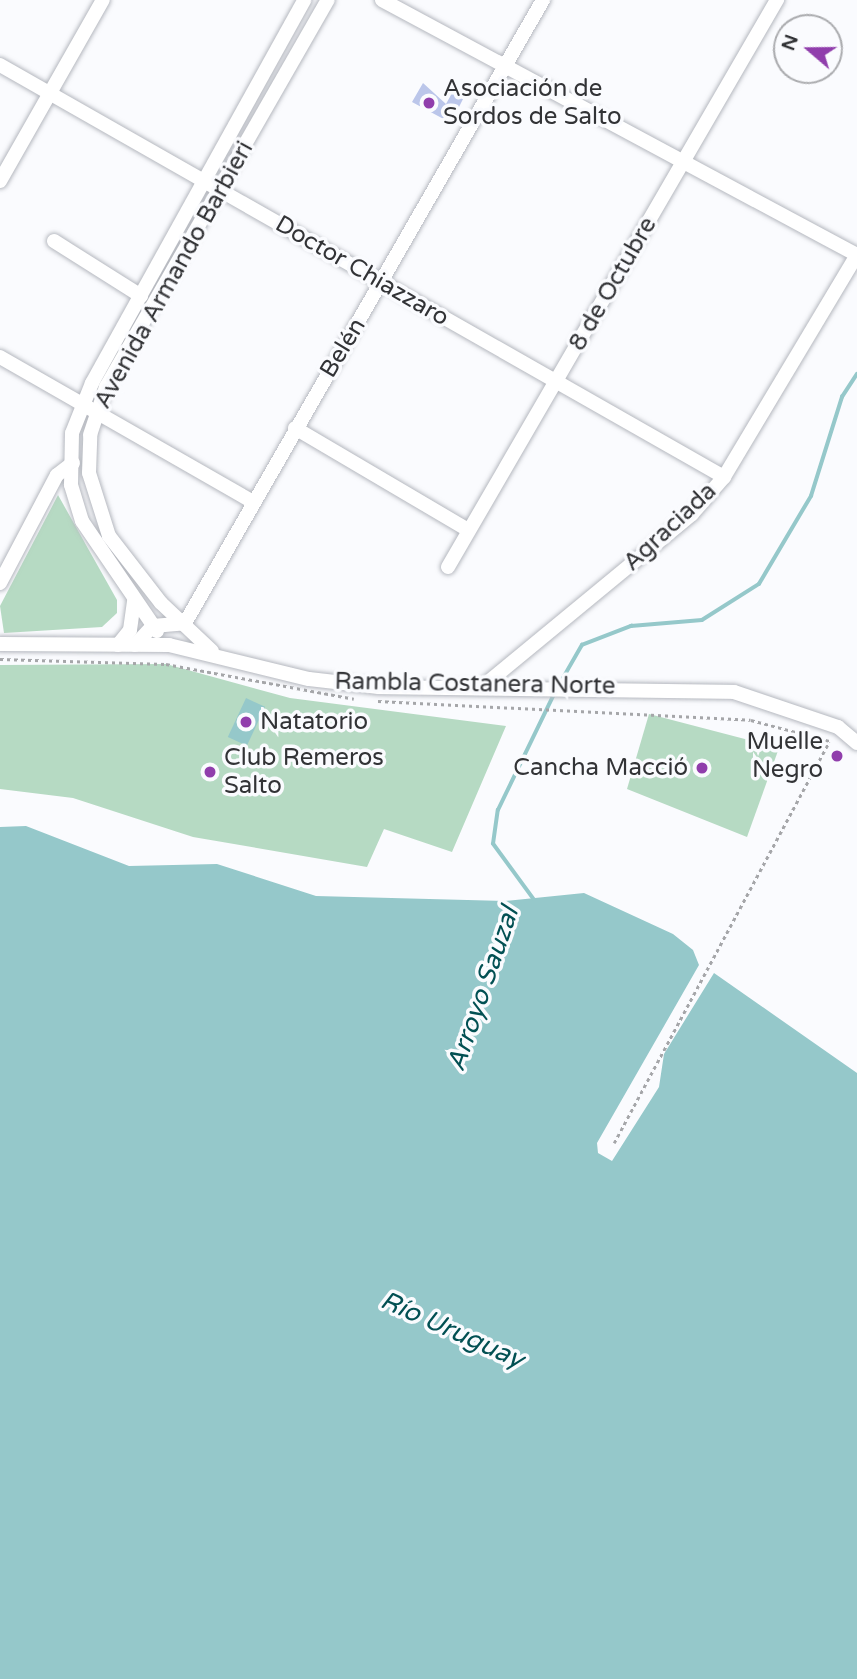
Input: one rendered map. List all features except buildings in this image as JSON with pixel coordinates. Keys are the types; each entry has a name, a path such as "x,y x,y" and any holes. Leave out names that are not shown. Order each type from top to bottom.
{"street":[{"path":"0,181 103,0"},
{"name":"Avenida Armando Barbieri","path":"169,645 92,543 75,503 69,463 89,409 141,296 304,0"},
{"name":"Avenida Armando Barbieri","path":"212,651 108,536 88,461 89,409 222,191 328,0"},
{"path":"382,0 683,165 857,255"},
{"name":"Belén","path":"186,623 295,428 543,0"},
{"name":"8 de Octubre","path":"447,567 683,165 776,0"},
{"name":"Doctor Chiazzaro","path":"0,65 724,477"},
{"path":"54,241 141,296"},
{"name":"Agraciada","path":"481,688 692,514 724,477 857,255"},
{"path":"0,357 253,502"},
{"path":"295,428 468,530"},
{"path":"0,583 69,463 88,461"},
{"path":"118,645 130,630 134,600"},
{"path":"135,645 153,626 186,623"},
{"name":"Rambla Costanera Norte","path":"0,644 169,645 212,651 336,683 521,689 648,688 762,697 838,727 857,743"},
{"path":"838,727 857,729"}],"path":[{"path":"0,659 166,664 293,692 360,700"},
{"path":"374,701 523,710 626,711 751,720 830,741"},
{"path":"614,1143 838,727"}],"green space":[{"path":"58,495 117,600 117,613 102,627 4,633 0,606"},
{"path":"166,664 290,698 506,726 452,852 384,829 367,867 193,837 73,798 0,789 0,665"},
{"name":"Cancha Macció","path":"649,714 779,748 747,837 627,789"}],"water":[{"name":"Natatorio","path":"246,698 265,707 247,746 228,737"},
{"name":"Río Uruguay","path":"26,826 129,866 217,864 316,896 505,901 584,893 673,934 693,950 699,965 597,1143 598,1153 612,1161 659,1087 664,1054 714,973 857,1073 857,1679 0,1679 0,827"}],"waterway":[{"name":"Arroyo Sauzal","path":"559,685 582,645 631,626 702,620 759,584 811,496 842,397 857,374"},
{"name":"Arroyo Sauzal","path":"534,900 493,844 498,810 554,694"}],"place":[{"name":"Asociación de Sordos de Salto","path":"429,103"},
{"name":"Natatorio","path":"246,722"},
{"name":"Muelle Negro","path":"837,756"},
{"name":"Cancha Macció","path":"702,768"},
{"name":"Club Remeros Salto","path":"210,772"}]}
